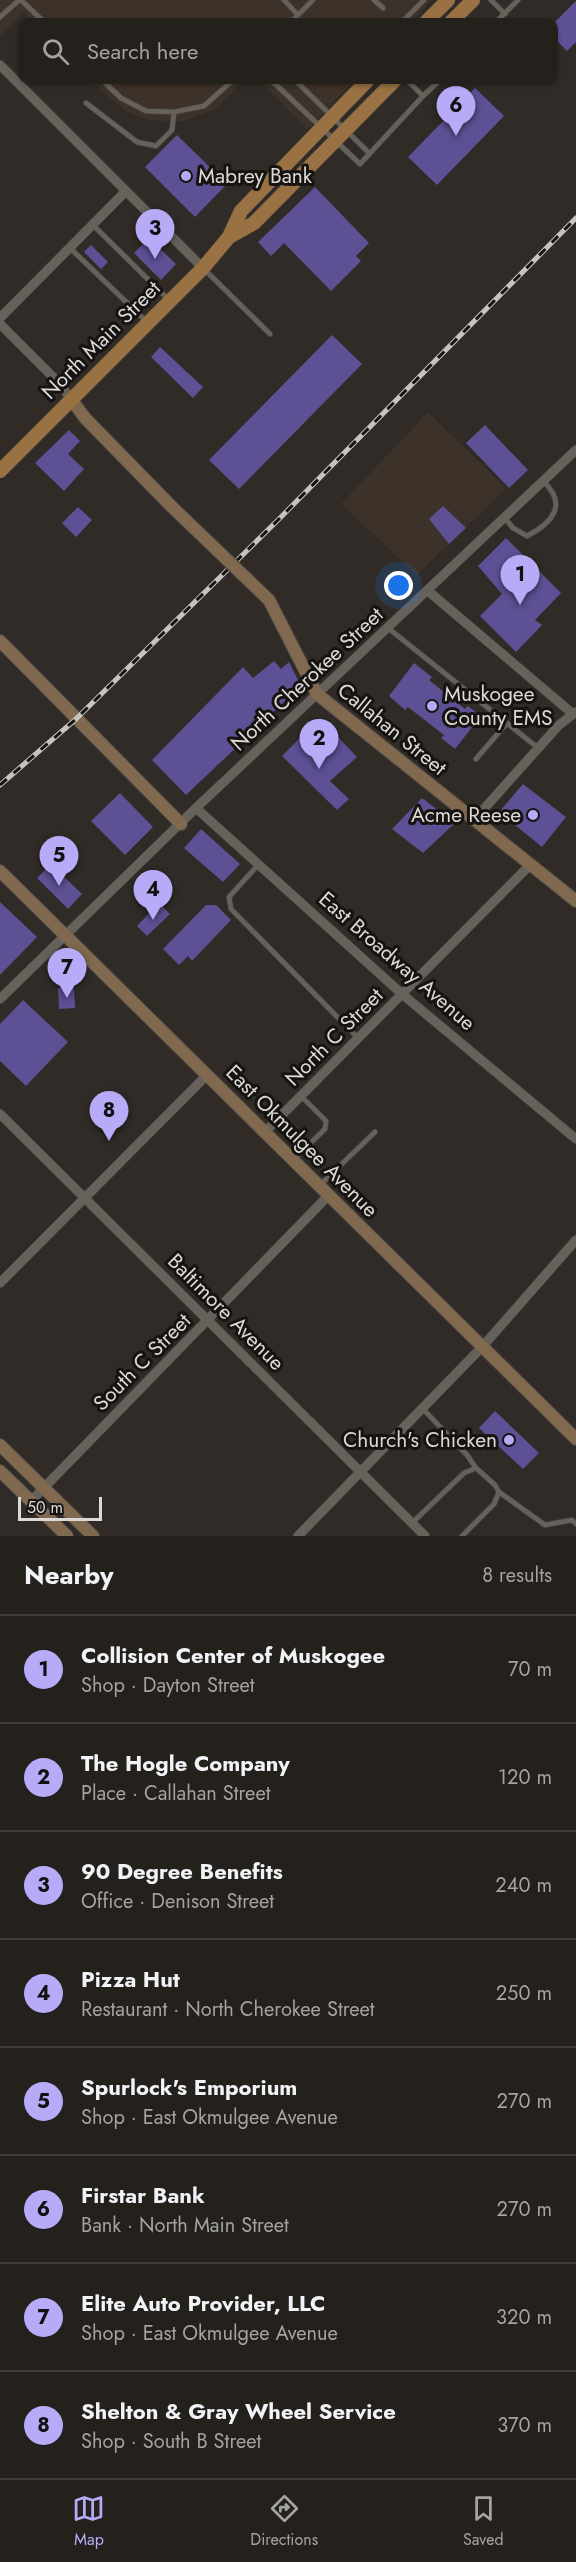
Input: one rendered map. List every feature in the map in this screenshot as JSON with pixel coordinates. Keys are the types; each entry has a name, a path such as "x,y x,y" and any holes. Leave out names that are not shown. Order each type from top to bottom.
{"main road":[{"path":"430,18 448,0"},
{"path":"455,18 473,0"},
{"name":"North Main Street","path":"0,471 203,268 229,237 241,211 364,84"},
{"name":"North Main Street","path":"229,237 254,222 390,84"}],"street":[{"path":"0,65 18,83"},
{"path":"19,84 203,268"},
{"path":"0,318 126,191"},
{"path":"0,324 72,399"},
{"name":"Callahan Street","path":"72,399 85,418 172,507 269,600 317,694 576,901"},
{"name":"North Cherokee Street","path":"0,999 196,808 576,450"},
{"path":"427,590 574,713 559,725 474,820"},
{"path":"0,641 181,824"},
{"name":"East Broadway Avenue","path":"196,808 402,994 576,1139"},
{"name":"North C Street","path":"265,1132 530,865"},
{"name":"East Okmulgee Avenue","path":"0,871 328,1196 574,1431"},
{"path":"0,1282 207,1075"},
{"name":"Baltimore Avenue","path":"0,1114 425,1536"},
{"name":"South C Street","path":"31,1502 328,1196"},
{"path":"298,1536 483,1346 575,1243"},
{"path":"0,1444 93,1536"},
{"path":"0,1471 67,1536"}],"lane":[{"path":"0,17 20,0 40,18"},
{"path":"284,0 298,15"},
{"path":"295,18 313,0"},
{"path":"374,0 383,9"},
{"path":"406,18 424,0"},
{"path":"491,0 505,14"},
{"path":"500,18 518,0"},
{"path":"106,84 121,98 146,111 174,112 204,106 229,84"},
{"path":"275,84 360,164 436,84"},
{"path":"299,84 369,153"},
{"path":"410,84 423,96"},
{"path":"86,103 137,142 156,146 172,130 174,112"},
{"path":"93,225 170,301"},
{"path":"70,248 148,323"},
{"path":"203,268 270,334"},
{"path":"504,517 513,528 527,536 543,528 554,514 557,500 552,489 543,481"},
{"path":"388,628 538,748"},
{"path":"476,759 507,723"},
{"path":"258,864 229,897 231,909 358,1038"},
{"path":"293,1160 325,1129 326,1121 301,1096"},
{"path":"319,1186 375,1131"},
{"path":"422,1408 499,1492 545,1525 572,1520 576,1524"},
{"path":"412,1523 464,1473 476,1468"},
{"path":"462,1536 494,1504 499,1492"}],"shaded area":[{"path":"0,0 432,0 415,18 29,18 23,12 0,37"},
{"path":"94,84 241,84 215,109 184,121 149,120 126,111"},
{"path":"263,84 351,84 307,130"},
{"path":"428,412 506,488 417,575 341,504"}],"building":[{"path":"576,1 576,42 567,51 558,42 558,19"},
{"path":"475,88 504,116 437,185 408,157"},
{"name":"Mabrey Bank","path":"177,135 227,184 195,217 145,167"},
{"path":"315,187 369,243 356,256 361,261 331,291 284,243 271,256 258,242"},
{"path":"149,238 176,264 161,280 134,253"},
{"path":"91,245 108,262 101,269 84,252"},
{"path":"332,335 362,364 239,489 209,460"},
{"path":"160,347 203,387 193,398 151,357"},
{"path":"485,425 528,470 509,488 466,443"},
{"path":"69,430 80,441 68,454 84,469 64,491 35,463"},
{"path":"443,506 466,528 449,544 429,519"},
{"path":"78,507 92,520 76,537 62,523"},
{"path":"506,538 561,593 535,620 542,625 516,652 480,616 502,594 478,566"},
{"path":"274,661 281,669 289,662 301,686 186,795 152,760 243,667 253,678"},
{"name":"Muskogee County EMS","path":"414,663 432,677 429,680 465,709 468,706 481,716 455,749 441,738 444,735 408,707 405,710 389,696"},
{"path":"320,718 357,757 330,781 349,799 337,810 282,756"},
{"name":"Acme Reese","path":"523,784 566,817 542,847 499,812"},
{"path":"120,793 153,827 125,855 91,821"},
{"path":"422,798 455,823 423,853 392,829"},
{"path":"201,829 240,864 223,882 184,848"},
{"path":"51,864 82,894 68,909 37,878"},
{"path":"0,902 37,937 0,975"},
{"path":"159,903 170,914 147,936 137,926"},
{"path":"206,905 216,905 231,920 192,961 188,956 179,965 163,949"},
{"path":"74,987 75,1008 59,1009 58,988"},
{"path":"23,1000 68,1042 26,1086 0,1061 0,1024"},
{"name":"Church's Chicken","path":"495,1411 539,1453 523,1469 479,1428"}],"railway":[{"path":"0,785 76,719 279,519 576,218"}],"place":[{"name":"Firstar Bank","path":"456,136"},
{"name":"Mabrey Bank","path":"186,176"},
{"name":"90 Degree Benefits","path":"155,259"},
{"name":"Collision Center of Muskogee","path":"520,605"},
{"name":"Muskogee County EMS","path":"432,706"},
{"name":"The Hogle Company","path":"319,769"},
{"name":"Acme Reese","path":"533,815"},
{"name":"Spurlock's Emporium","path":"59,886"},
{"name":"Pizza Hut","path":"153,920"},
{"name":"Elite Auto Provider, LLC","path":"67,998"},
{"name":"Shelton & Gray Wheel Service","path":"109,1141"},
{"name":"Church's Chicken","path":"509,1440"}]}
